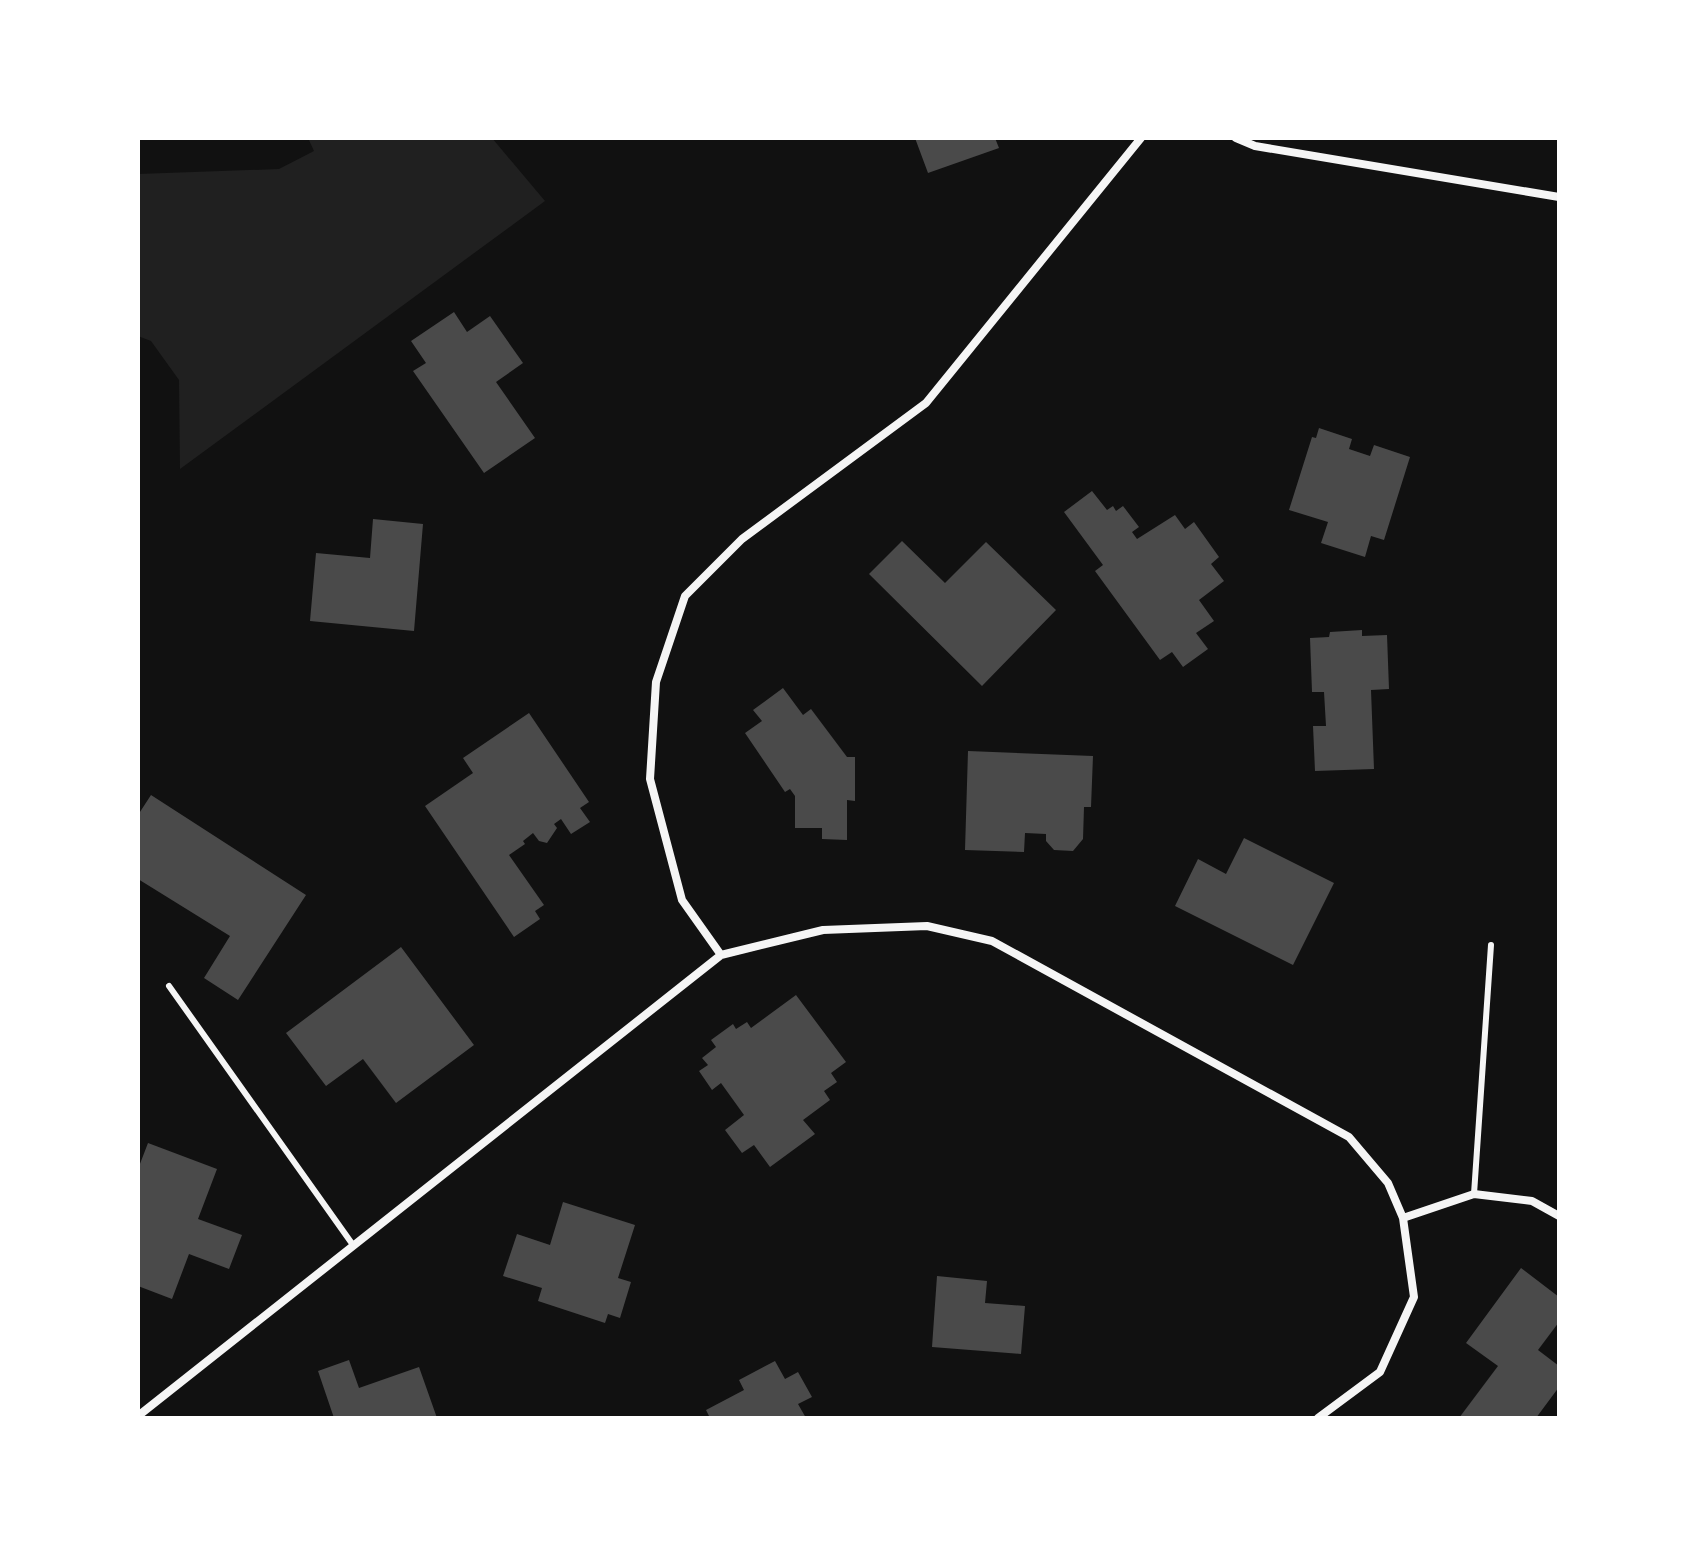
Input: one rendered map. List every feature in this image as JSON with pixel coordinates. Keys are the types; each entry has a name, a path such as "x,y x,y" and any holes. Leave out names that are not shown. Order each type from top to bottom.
{"street":[{"path":"721,955 682,900 650,779 656,682 685,596 742,539 926,403 1141,138"},
{"path":"1236,138 1255,146 1559,197"},
{"path":"138,1416 721,955 823,930 927,926 992,941 1349,1137 1388,1183 1403,1218 1414,1297 1380,1372 1318,1418"},
{"path":"1403,1218 1474,1194 1532,1201 1559,1216"}],"lane":[{"path":"1474,1194 1491,945"},
{"path":"169,986 353,1245"}],"shaded area":[{"path":"308,138 492,138 545,201 180,469 179,380 151,341 138,336 138,174 279,169 314,151"}],"building":[{"path":"915,138 995,138 999,148 928,173"},
{"path":"454,312 467,332 490,316 523,363 496,382 535,438 484,473 413,371 426,363 411,341"},
{"path":"1319,428 1352,439 1349,449 1370,456 1374,445 1410,457 1384,540 1371,536 1365,557 1321,543 1328,522 1289,510 1312,437 1316,438"},
{"path":"1092,491 1107,510 1113,506 1116,511 1123,506 1139,527 1132,532 1137,539 1175,515 1185,529 1194,522 1219,557 1211,564 1224,581 1199,600 1214,621 1196,633 1208,649 1183,667 1172,652 1160,660 1095,571 1103,565 1064,512"},
{"path":"373,519 423,524 414,631 310,621 316,553 370,558"},
{"path":"902,541 945,583 986,542 1056,610 982,686 869,574"},
{"path":"1362,630 1362,636 1387,635 1389,689 1371,690 1374,769 1315,771 1313,726 1326,726 1324,692 1312,692 1310,638 1329,637 1330,632"},
{"path":"783,688 803,715 811,709 847,757 855,757 855,801 847,800 847,840 822,839 822,828 795,828 795,796 790,789 785,792 745,733 762,721 753,710"},
{"path":"529,713 589,802 580,808 590,822 571,834 561,819 554,824 557,828 547,843 539,841 533,833 523,841 525,844 509,855 544,905 535,911 540,919 514,937 425,806 473,773 463,758"},
{"path":"968,751 1093,756 1091,807 1084,807 1083,839 1073,851 1054,850 1046,841 1046,834 1025,833 1024,852 965,850"},
{"path":"151,795 306,895 238,1000 204,978 230,936 138,879 138,815"},
{"path":"1244,838 1334,883 1293,965 1175,906 1198,859 1226,874"},
{"path":"401,947 474,1045 396,1103 363,1059 326,1086 286,1033"},
{"path":"796,995 846,1062 831,1073 837,1082 824,1091 830,1100 803,1120 815,1134 770,1167 754,1145 742,1153 725,1130 744,1115 721,1083 712,1090 699,1071 708,1065 702,1058 716,1047 711,1040 733,1024 736,1029 747,1022 751,1028"},
{"path":"148,1143 217,1169 198,1219 242,1235 229,1269 189,1254 172,1299 138,1286 138,1169"},
{"path":"563,1202 635,1225 618,1278 631,1282 620,1318 608,1314 605,1323 538,1301 542,1288 503,1276 517,1234 550,1245"},
{"path":"1521,1268 1559,1297 1559,1322 1538,1350 1559,1366 1559,1387 1536,1418 1459,1418 1498,1366 1466,1343"},
{"path":"937,1276 987,1281 985,1303 1025,1306 1021,1354 932,1347"},
{"path":"349,1360 359,1388 419,1367 437,1418 334,1418 318,1371"},
{"path":"775,1361 785,1379 798,1372 812,1397 798,1404 806,1418 710,1418 706,1410 744,1390 739,1380"}]}
